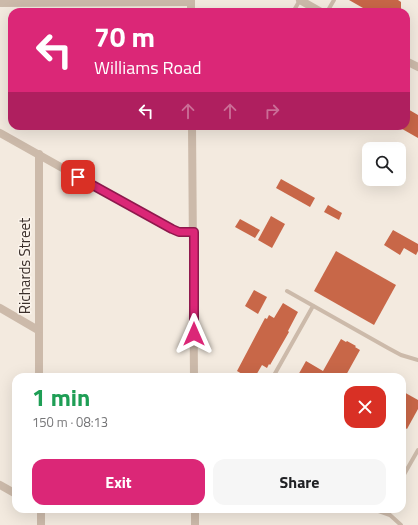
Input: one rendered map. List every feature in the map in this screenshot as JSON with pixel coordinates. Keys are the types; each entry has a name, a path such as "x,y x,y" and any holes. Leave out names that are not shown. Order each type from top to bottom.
{"street":[{"path":"300,0 314,8"},
{"path":"0,3 60,1 191,1"},
{"path":"192,130 194,373"},
{"path":"0,133 172,229 179,232 194,232"},
{"name":"Richards Street","path":"39,154 39,373"},
{"path":"0,308 38,330"},
{"path":"0,485 12,492"},
{"path":"41,513 41,525"},
{"path":"195,513 195,525"}],"lane":[{"path":"287,291 401,355 418,360"},
{"path":"275,373 313,306"},
{"path":"406,471 418,450"},
{"path":"387,513 401,525"}],"building":[{"path":"349,0 398,0 401,2 401,8 363,8"},
{"path":"410,110 418,115 418,138 404,130 410,130"},
{"path":"281,179 315,198 310,207 276,188"},
{"path":"328,205 342,213 339,220 324,212"},
{"path":"271,216 285,224 272,248 258,240"},
{"path":"240,219 260,230 255,238 235,227"},
{"path":"393,230 418,244 418,251 416,255 404,248 400,255 384,245"},
{"path":"336,251 396,285 374,325 314,291"},
{"path":"254,290 267,297 258,314 245,306"},
{"path":"283,303 298,312 288,331 289,332 267,368 262,365 257,373 240,373 237,371 265,318 267,319 269,315 274,318"},
{"path":"341,339 356,346 355,347 360,350 347,373 299,373 306,361 323,371"},
{"path":"406,393 418,400 418,409 407,429"}],"route":[{"path":"78,177 172,229 179,232 194,232 194,334"}]}
